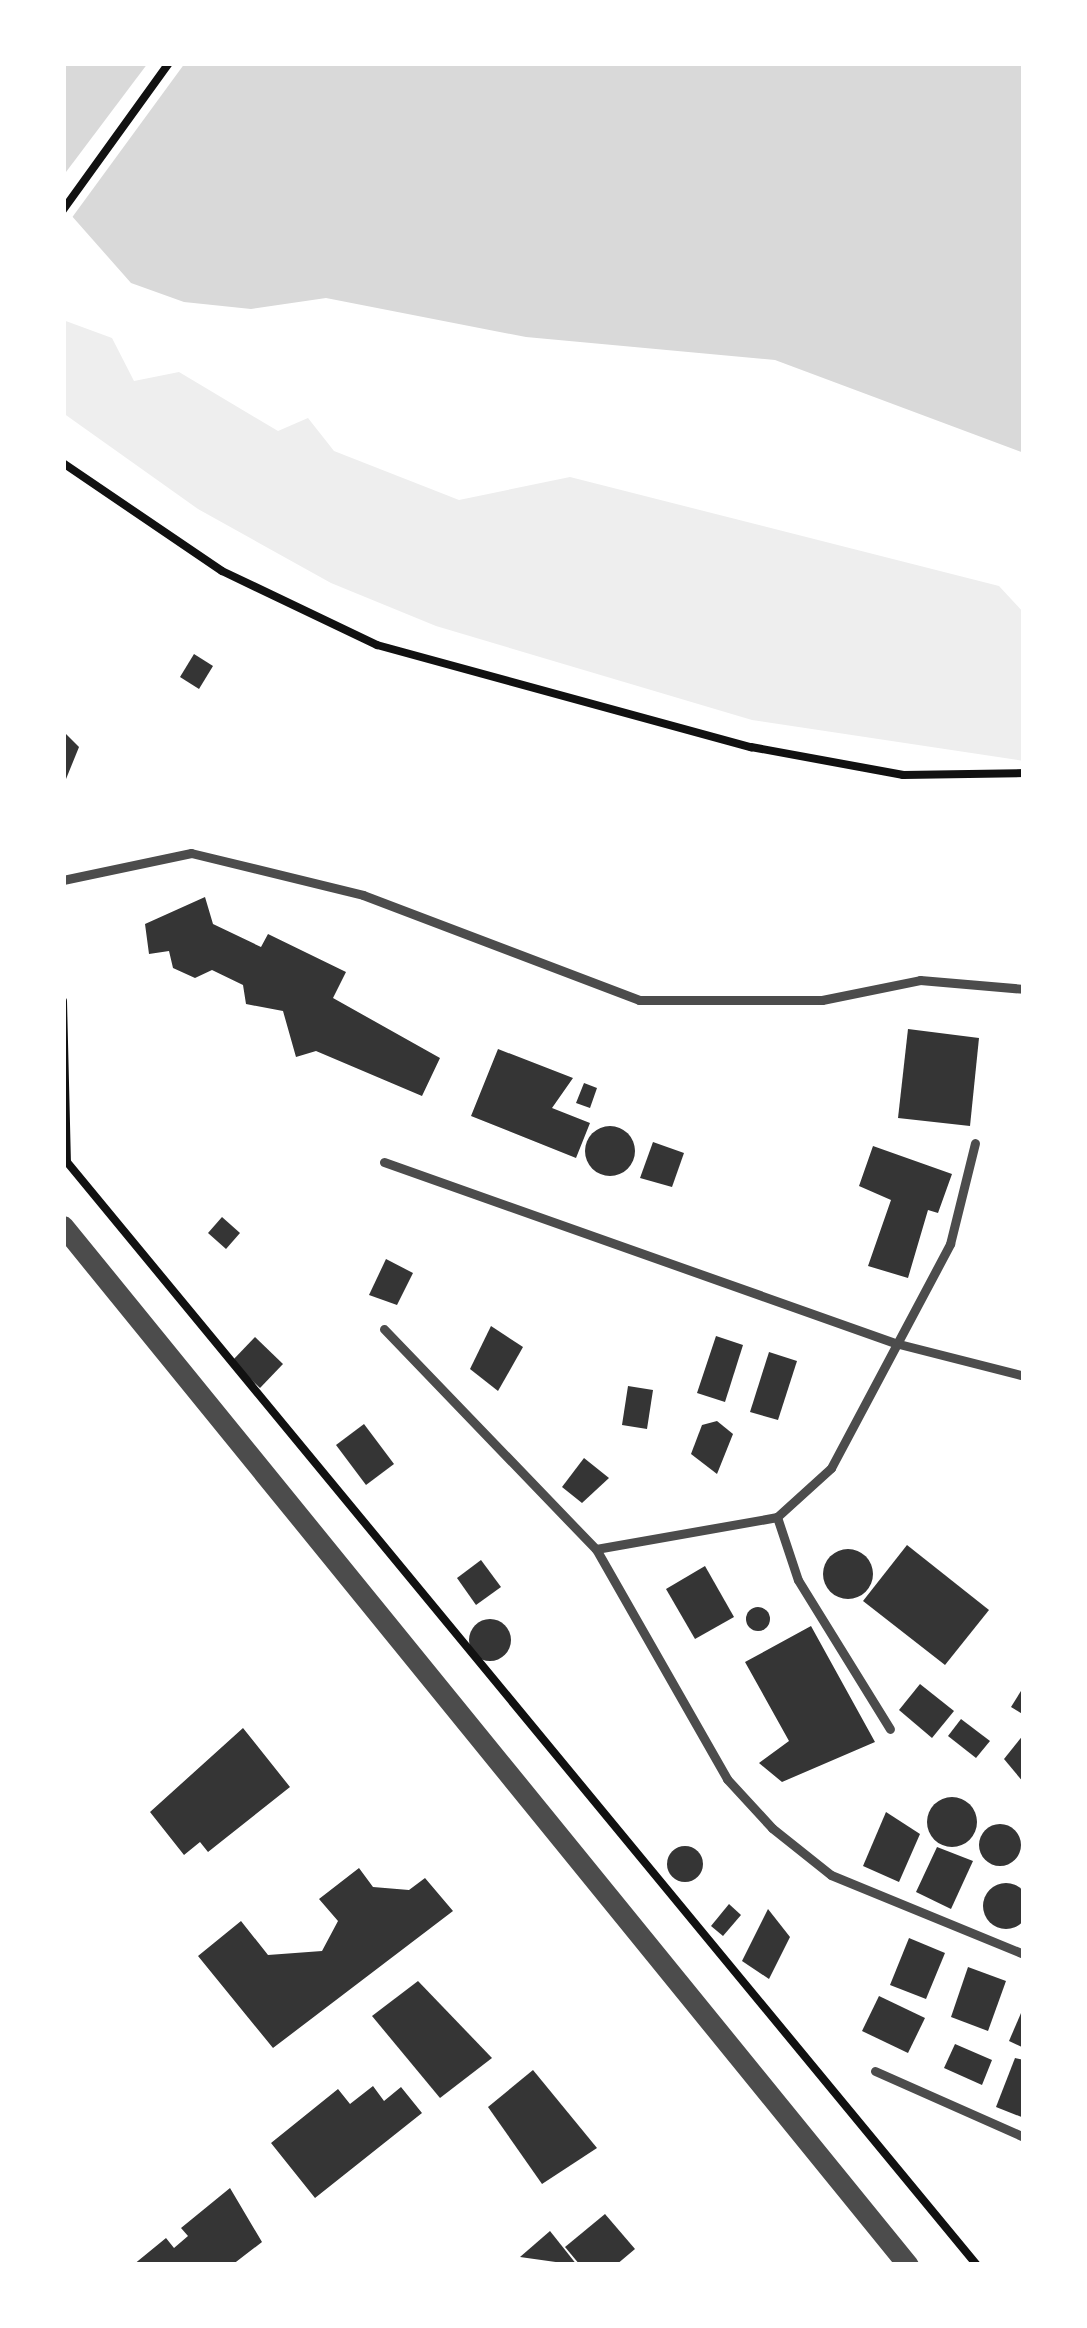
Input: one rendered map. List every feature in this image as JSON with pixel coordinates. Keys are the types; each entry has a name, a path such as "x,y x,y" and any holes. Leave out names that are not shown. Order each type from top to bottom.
{"street":[{"path":"63,1226 908,2265"}],"lane":[{"path":"63,880 191,853 363,896 639,1000 822,1000 920,980 1024,989"},
{"path":"596,1549 777,1517 831,1468 950,1244 975,1143"},
{"path":"385,1162 895,1343 1024,1376"},
{"path":"385,1329 596,1549 727,1779 772,1828 831,1875 1024,1954"},
{"path":"777,1517 798,1580 890,1730"},
{"path":"875,2072 1024,2137"}],"path":[{"path":"63,211 169,63"},
{"path":"63,463 222,571 377,645 751,747 903,775 1024,773"},
{"path":"63,1001 68,1162 977,2265"}],"shaded area":[{"path":"63,63 1024,63 1024,453 775,360 526,337 326,298 251,309 184,302 131,283 63,206"},
{"path":"63,320 112,338 134,381 179,372 278,431 308,418 334,451 459,500 570,477 999,586 1024,613 1024,761 752,720 436,626 331,583 198,509 63,413"}],"pier":[{"path":"148,63 185,63 68,223 63,176"}],"building":[{"path":"194,654 213,666 199,689 180,677"},
{"path":"63,731 79,747 66,779 63,779"},
{"path":"205,897 213,924 261,947 268,934 346,972 333,998 440,1058 422,1096 316,1051 296,1057 283,1011 246,1004 243,985 212,970 195,978 173,968 169,951 149,954 145,924"},
{"path":"908,1029 979,1038 970,1126 898,1118"},
{"path":"498,1049 573,1078 552,1108 590,1123 576,1158 471,1116"},
{"path":"584,1083 597,1088 590,1108 576,1103"},
{"path":"610,1126 627,1134 635,1151 627,1168 610,1176 593,1168 585,1151 593,1134"},
{"path":"653,1142 684,1153 672,1187 640,1178"},
{"path":"873,1146 952,1174 938,1213 928,1210 908,1278 868,1266 891,1200 859,1186"},
{"path":"222,1217 240,1233 226,1249 208,1233"},
{"path":"386,1259 413,1273 397,1305 369,1295"},
{"path":"491,1326 523,1347 498,1391 470,1369"},
{"path":"716,1336 743,1345 725,1402 697,1393"},
{"path":"255,1337 283,1364 260,1388 232,1361"},
{"path":"769,1352 797,1361 778,1420 750,1412"},
{"path":"628,1386 653,1390 647,1429 622,1425"},
{"path":"717,1421 733,1434 717,1474 691,1454 702,1425"},
{"path":"364,1424 394,1464 366,1485 336,1445"},
{"path":"584,1458 609,1478 582,1503 562,1487"},
{"path":"907,1545 989,1610 945,1665 863,1601"},
{"path":"848,1549 865,1557 873,1574 865,1591 848,1599 831,1591 823,1574 831,1557"},
{"path":"481,1560 501,1587 476,1605 457,1578"},
{"path":"705,1566 734,1617 695,1639 666,1589"},
{"path":"758,1607 767,1610 767,1628 758,1631 749,1628 746,1619 749,1610"},
{"path":"490,1619 505,1625 511,1640 505,1655 490,1661 475,1655 469,1640 475,1625"},
{"path":"811,1626 875,1742 782,1782 759,1763 789,1741 745,1662"},
{"path":"920,1684 954,1711 932,1738 899,1710"},
{"path":"1024,1686 1024,1715 1011,1707"},
{"path":"961,1719 990,1741 976,1758 948,1736"},
{"path":"243,1728 290,1787 208,1852 200,1842 184,1855 150,1812"},
{"path":"1024,1734 1024,1783 1004,1759"},
{"path":"952,1797 970,1804 977,1822 970,1840 952,1847 934,1840 927,1822 934,1804"},
{"path":"886,1812 920,1834 899,1882 863,1866"},
{"path":"1000,1824 1015,1830 1021,1845 1015,1860 1000,1866 985,1860 979,1845 985,1830"},
{"path":"685,1846 698,1851 703,1864 698,1877 685,1882 672,1877 667,1864 672,1851"},
{"path":"937,1847 973,1861 951,1909 916,1892"},
{"path":"359,1868 373,1887 409,1890 425,1878 453,1911 273,2048 198,1956 241,1921 268,1955 322,1951 338,1921 319,1899"},
{"path":"1006,1883 1022,1890 1029,1906 1022,1922 1006,1929 990,1922 983,1906 990,1890"},
{"path":"729,1904 741,1915 723,1936 711,1926"},
{"path":"768,1909 790,1937 769,1979 742,1961"},
{"path":"909,1938 945,1953 926,1999 890,1985"},
{"path":"968,1967 1006,1981 988,2031 951,2017"},
{"path":"418,1981 492,2058 440,2098 372,2016"},
{"path":"879,1996 925,2018 908,2053 862,2031"},
{"path":"1024,2006 1024,2048 1009,2041"},
{"path":"955,2044 992,2060 982,2085 944,2068"},
{"path":"1015,2058 1024,2060 1024,2118 996,2107"},
{"path":"533,2070 597,2148 542,2184 488,2107"},
{"path":"373,2086 384,2101 401,2087 422,2113 315,2198 271,2143 338,2089 350,2104"},
{"path":"230,2188 262,2242 232,2265 133,2265 166,2238 174,2248 188,2236 181,2228"},
{"path":"605,2214 635,2249 616,2265 580,2265 565,2247"},
{"path":"550,2231 577,2265 520,2257"}]}
